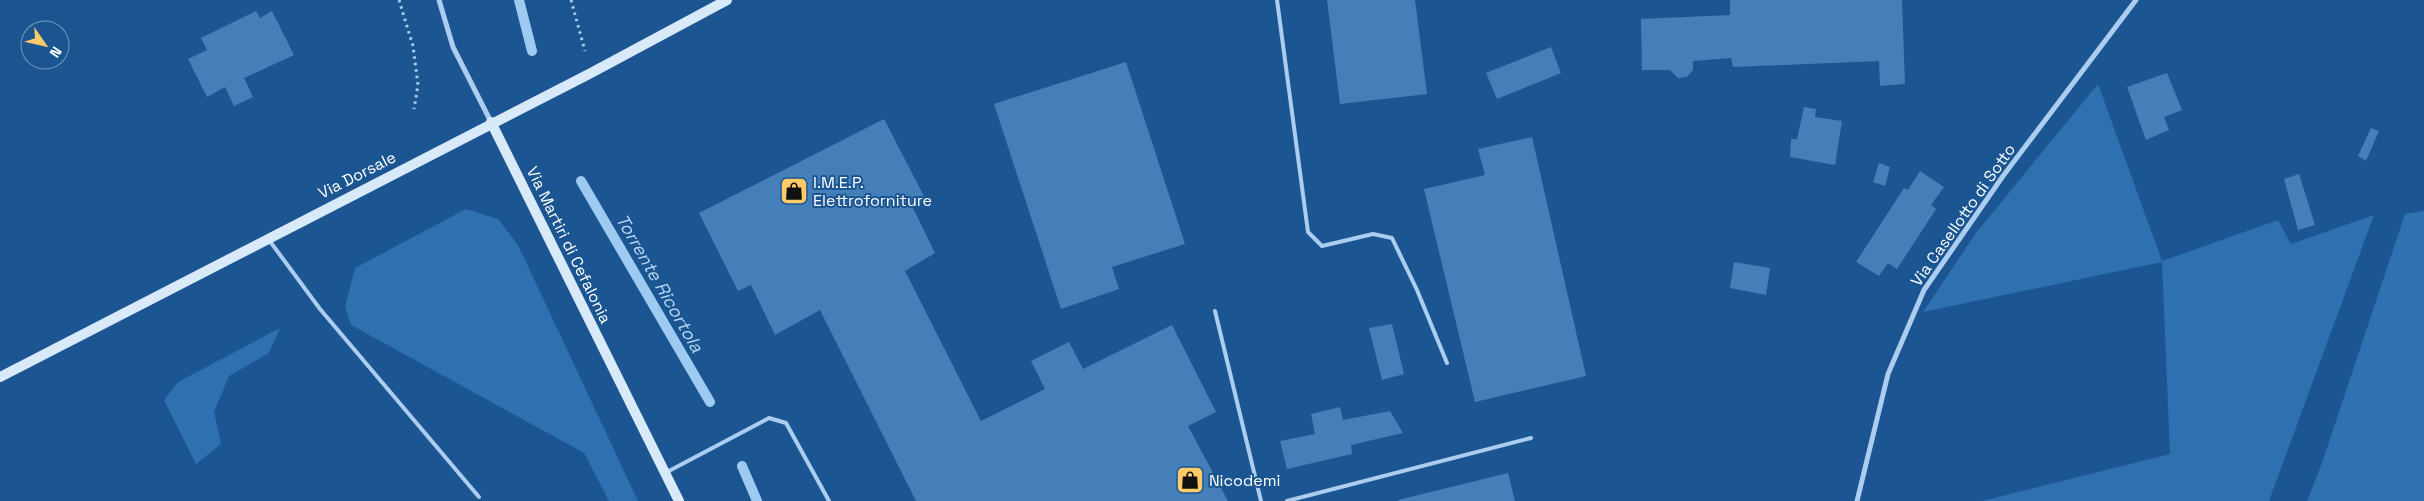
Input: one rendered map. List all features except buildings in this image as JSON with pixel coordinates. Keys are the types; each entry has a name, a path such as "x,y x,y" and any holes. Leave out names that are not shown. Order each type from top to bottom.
{"street":[{"name":"Via Martiri di Cefalonia","path":"439,0 454,47 679,501"},
{"name":"Via Dorsale","path":"0,377 491,122 591,73 727,0"},
{"name":"Via Casellotto di Sotto","path":"1857,501 1888,374 1924,290 2003,176 2136,0"}],"lane":[{"path":"1276,0 1308,232 1322,246 1373,234 1392,238 1417,290 1447,363"},
{"path":"268,238 320,309 479,497"},
{"path":"1215,311 1261,501"},
{"path":"665,472 769,418 786,423 829,501"},
{"path":"1287,501 1531,438"}],"path":[{"path":"399,0 412,46 418,85 414,109"},
{"path":"570,0 591,73"}],"shaded area":[{"path":"2098,84 2162,261 2278,220 2291,244 2374,215 2269,501 1982,501 2170,454 2162,262 1923,312 1976,233"},
{"path":"466,209 498,219 518,245 638,501 609,501 584,453 351,325 345,307 355,268"},
{"path":"2424,211 2424,501 2307,501 2322,463 2405,214"},
{"path":"280,328 269,353 229,376 214,412 221,444 196,464 164,400 178,382"}],"waterway":[{"name":"Torrente Ricortola","path":"519,0 532,51"},
{"name":"Torrente Ricortola","path":"581,181 710,402"},
{"name":"Torrente Ricortola","path":"742,466 757,501"}],"place":[{"name":"I.M.E.P. Elettroforniture","path":"794,191"},
{"name":"Nicodemi","path":"1190,480"}]}
